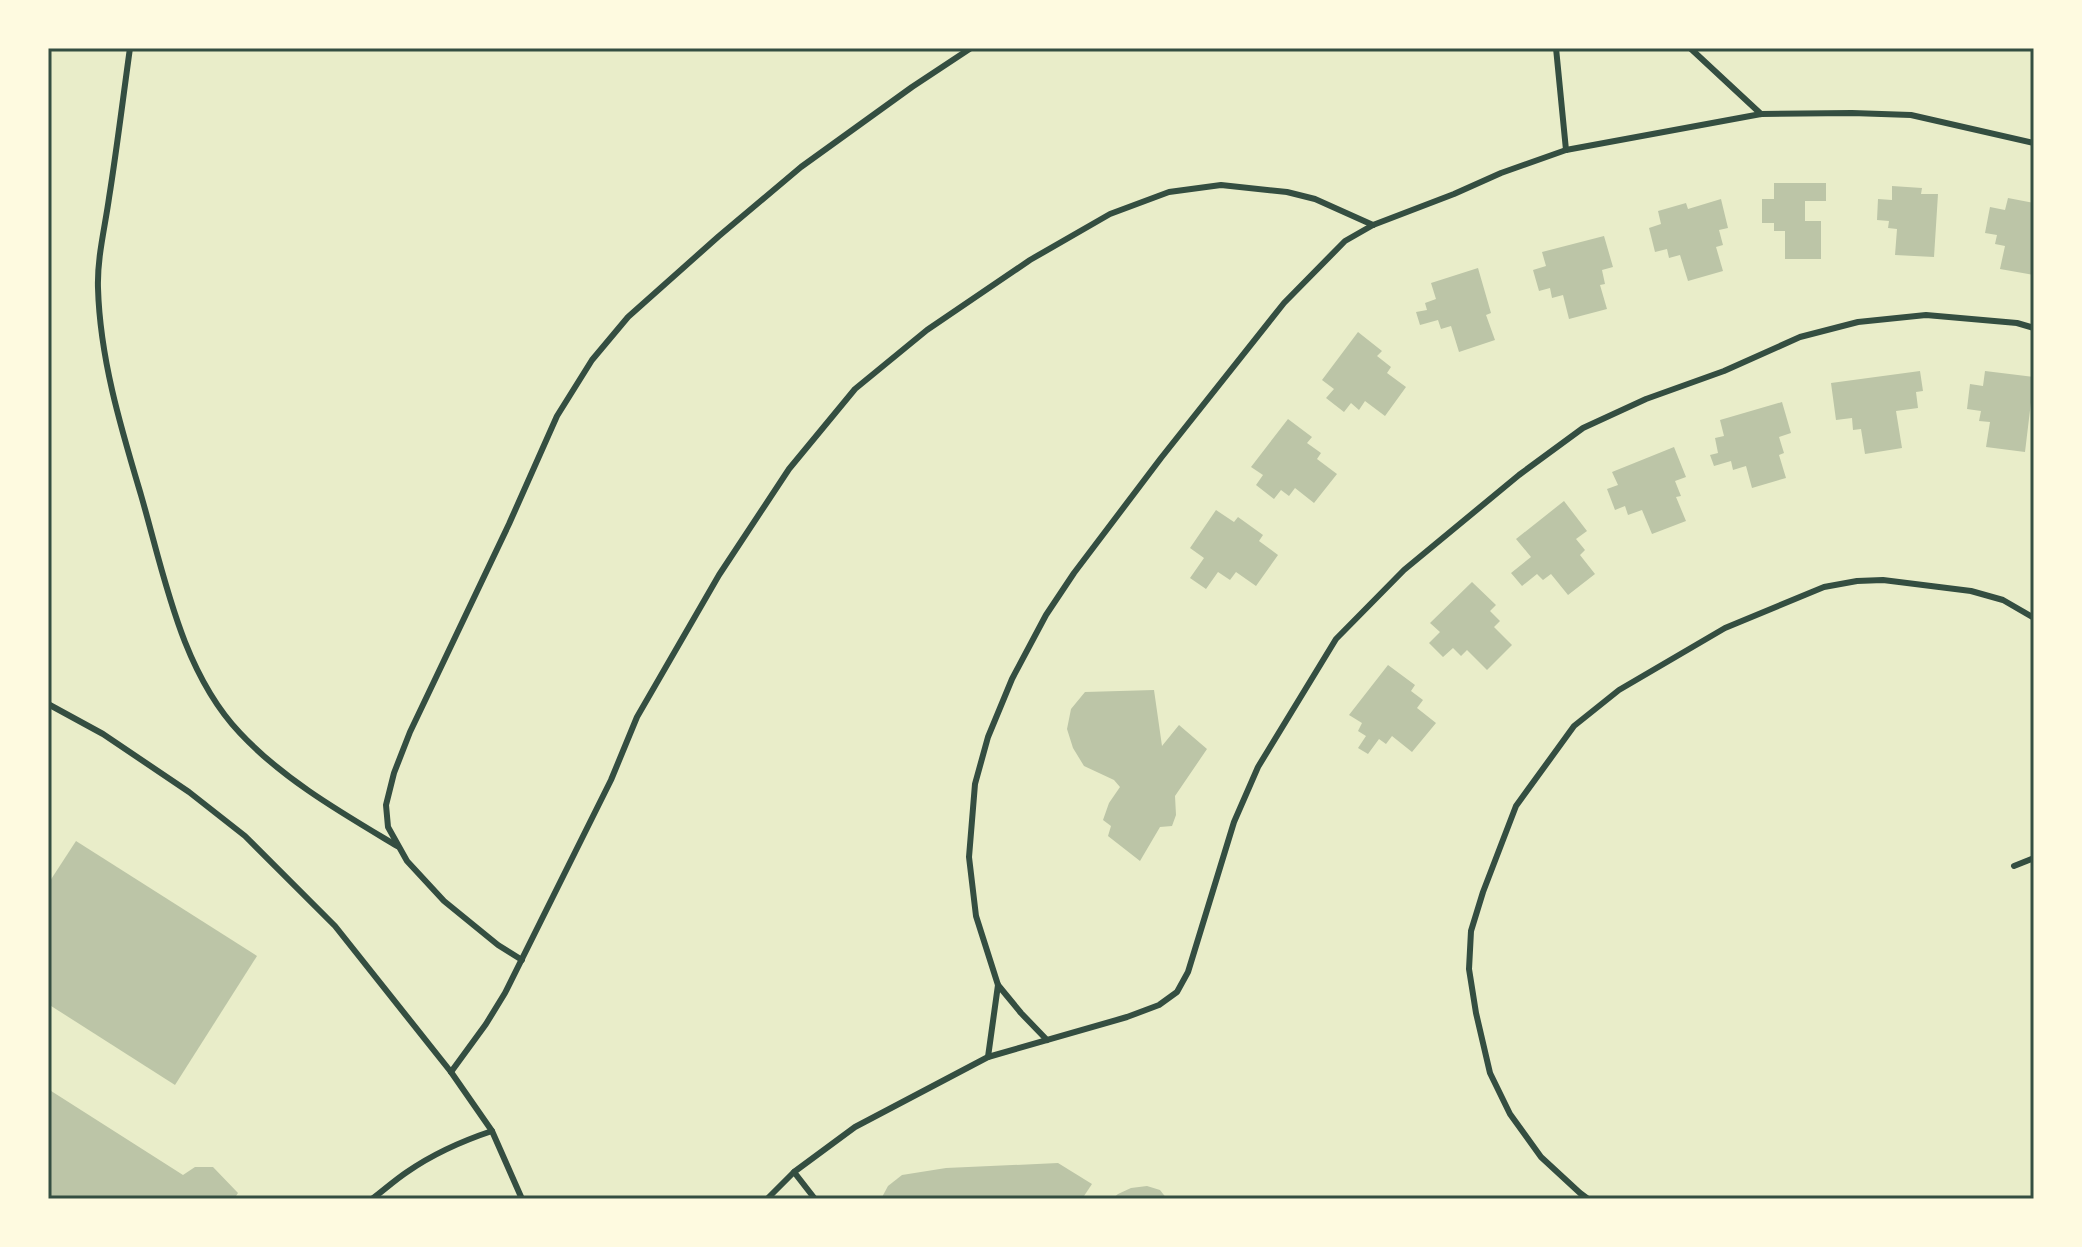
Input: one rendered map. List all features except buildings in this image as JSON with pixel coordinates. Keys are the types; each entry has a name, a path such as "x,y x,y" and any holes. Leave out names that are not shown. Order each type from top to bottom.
{"lane":[{"path":"130,48 98,287 105,354 125,445 171,605 214,698 239,733 285,773 331,806 397,846"},
{"path":"522,960 498,945 444,901 407,861 388,827 386,805 410,732 557,416 592,360 628,317 719,236 801,167 971,48"},
{"path":"1556,48 1566,150"},
{"path":"1690,48 1761,114"},
{"path":"1047,1040 998,985 976,916 969,857 975,784 988,737 1012,679 1046,615 1074,573 1284,303 1345,241 1373,225 1566,150 1761,114 1911,115 2034,143"},
{"path":"451,1072 486,1024 522,960 611,780 637,717 719,575 789,469 855,389 927,330 1030,260 1110,214 1169,192 1221,185 1287,192 1315,199 1373,225"},
{"path":"767,1199 794,1172 855,1127 988,1057 1127,1017 1159,1005 1177,992 1188,972 1234,822 1258,767 1336,639 1404,570 1519,475 1583,428 1800,337 1858,322 1926,315 2017,323 2034,328"},
{"path":"1588,1199 1541,1157 1510,1114 1490,1073 1469,969 1471,931 1516,806 1574,726 1619,690 1725,628 1824,587 1883,580 1971,591 2003,600 2034,618"},
{"path":"48,704 103,734 189,792 245,836 335,926 451,1072 492,1131 522,1199"},
{"path":"2014,866 2034,858"},
{"path":"988,1057 998,985"},
{"path":"372,1199 406,1172 438,1153 492,1131"},
{"path":"794,1172 815,1199"}]}
